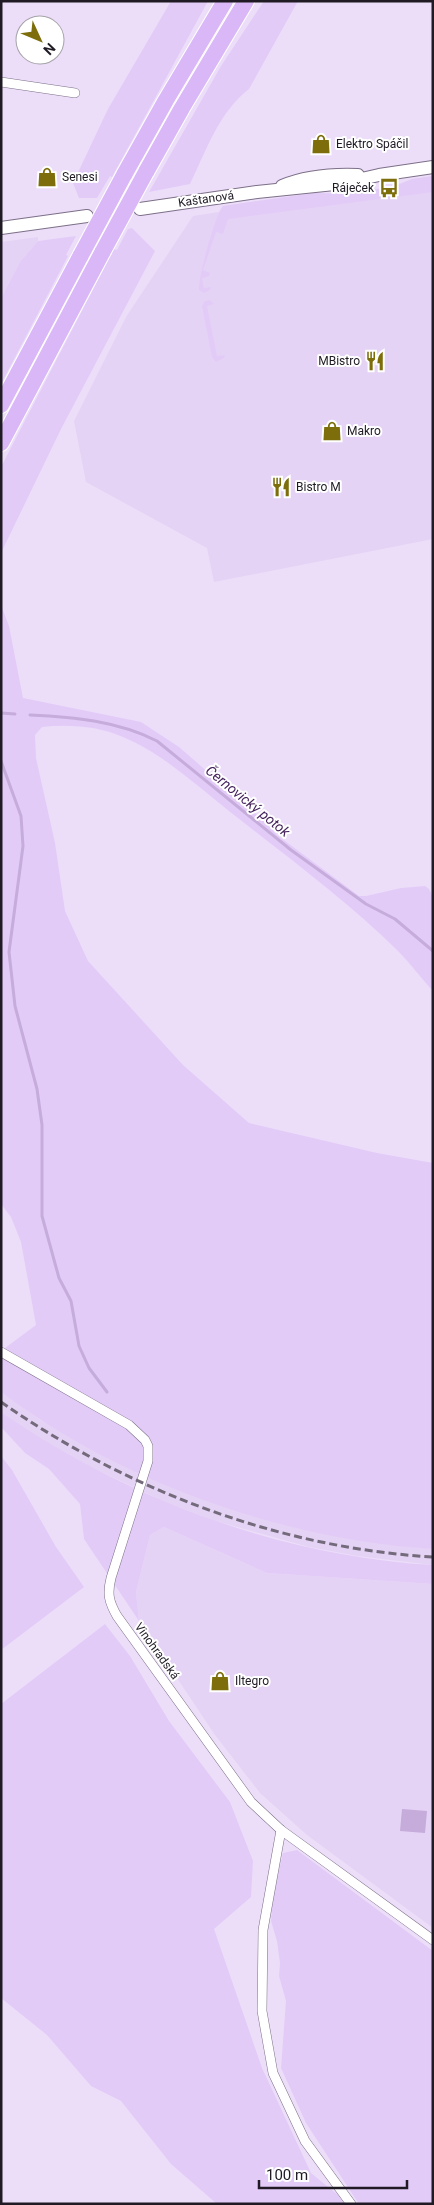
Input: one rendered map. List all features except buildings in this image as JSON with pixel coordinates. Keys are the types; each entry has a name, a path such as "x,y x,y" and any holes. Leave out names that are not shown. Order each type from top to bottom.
{"highway":[{"path":"1,405 124,175 225,1"},
{"path":"1,443 146,172 246,1"}],"main road":[{"name":"Kaštanová","path":"140,209 273,190 301,179 340,174 379,175 433,167"},
{"path":"1,228 87,216"}],"street":[{"path":"1,82 75,92"},
{"name":"Vinohradská","path":"1,1352 129,1425 145,1440 149,1452 146,1471 111,1578 108,1589 110,1602 123,1624 251,1802 281,1830 433,1940"},
{"path":"281,1830 263,1930 262,2011 273,2073 305,2141 351,2204"}],"shaded area":[{"path":"171,1 208,1 112,177 110,176 97,198 79,198 73,183 108,109"},
{"path":"264,1 298,1 249,89 221,120 190,184 149,192 221,66"},
{"path":"433,176 433,539 214,582 207,548 86,482 74,421 126,317 193,216 219,212 223,206 315,193 344,194 384,188 385,191 390,190 390,187 412,179"},
{"path":"433,176 433,192 228,219 223,234 216,232 203,270 210,273 209,276 202,278 204,288 211,287 210,290 204,293 199,290 201,273 208,247 223,206 315,193 344,194 384,188 385,191 412,179"},
{"path":"132,228 155,251 61,429 1,553 1,467 114,249 117,250 128,229"},
{"path":"76,236 66,255 68,256 1,384 1,298 20,262 38,241"},
{"path":"38,237 38,241 20,262 1,298 1,242"},
{"path":"210,300 214,304 207,306 217,356 225,355 224,358 216,362 212,357 202,306 205,301"},
{"path":"1,605 9,626 23,698 141,722 179,747 264,821 277,835 359,896 401,888 425,886 433,897 433,991 407,960 358,914 165,761 123,737 94,728 73,726 42,727 35,735 36,758 55,843 65,911 88,961 183,1065 249,1123 377,1153 433,1163 433,1549 377,1543 319,1533 262,1519 206,1501 151,1479 98,1453 48,1424 1,1392 1,1351 36,1325 21,1242 11,1217 1,1204"},
{"path":"1,1392 42,1421 95,1451 173,1487 217,1504 312,1531 359,1540 433,1549 433,1565 357,1556 309,1547 212,1520 167,1503 87,1465 33,1435 1,1412"},
{"path":"1,1412 49,1443 100,1471 153,1496 207,1518 262,1536 319,1550 433,1565 433,1584 267,1573 164,1527 150,1535 136,1592 139,1621 84,1539 80,1504 49,1469 25,1453 1,1427"},
{"path":"1,1456 12,1470 56,1547 84,1587 1,1650"},
{"path":"164,1527 267,1573 433,1584 433,1928 307,1835 260,1793 215,1735 139,1621 136,1592 150,1535"},
{"path":"105,1624 130,1656 169,1721 230,1802 253,1861 251,1897 214,1929 262,2068 311,2173 338,2195 344,2204 217,2204 171,2164 121,2101 91,2086 47,2035 1,1998 1,1704"},
{"path":"402,1809 427,1811 425,1833 400,1831"},
{"path":"297,1850 433,1951 433,2204 359,2204 306,2123 281,2068 286,2001 279,1976 280,1963 277,1941 271,1921 273,1896 283,1853"}],"waterway":[{"name":"Černovický potok","path":"1,713 15,714"},
{"name":"Černovický potok","path":"30,715 95,721 127,729 157,741 291,850 366,904 395,919 433,951"},
{"path":"1,761 21,816 23,846 9,952 15,1006 37,1089 42,1125 42,1216 59,1278 71,1301 79,1346 89,1368 107,1392"}],"railway":[{"path":"1,1402 49,1434 100,1462 152,1487 206,1509 262,1527 318,1541 375,1551 433,1557"}],"place":[{"name":"Elektro Spáčil","path":"321,144"},
{"name":"Senesi","path":"47,177"},
{"name":"Ráječek","path":"389,188"},
{"name":"MBistro","path":"375,361"},
{"name":"Makro","path":"332,431"},
{"name":"Bistro M","path":"281,487"},
{"name":"Iltegro","path":"220,1681"}]}
